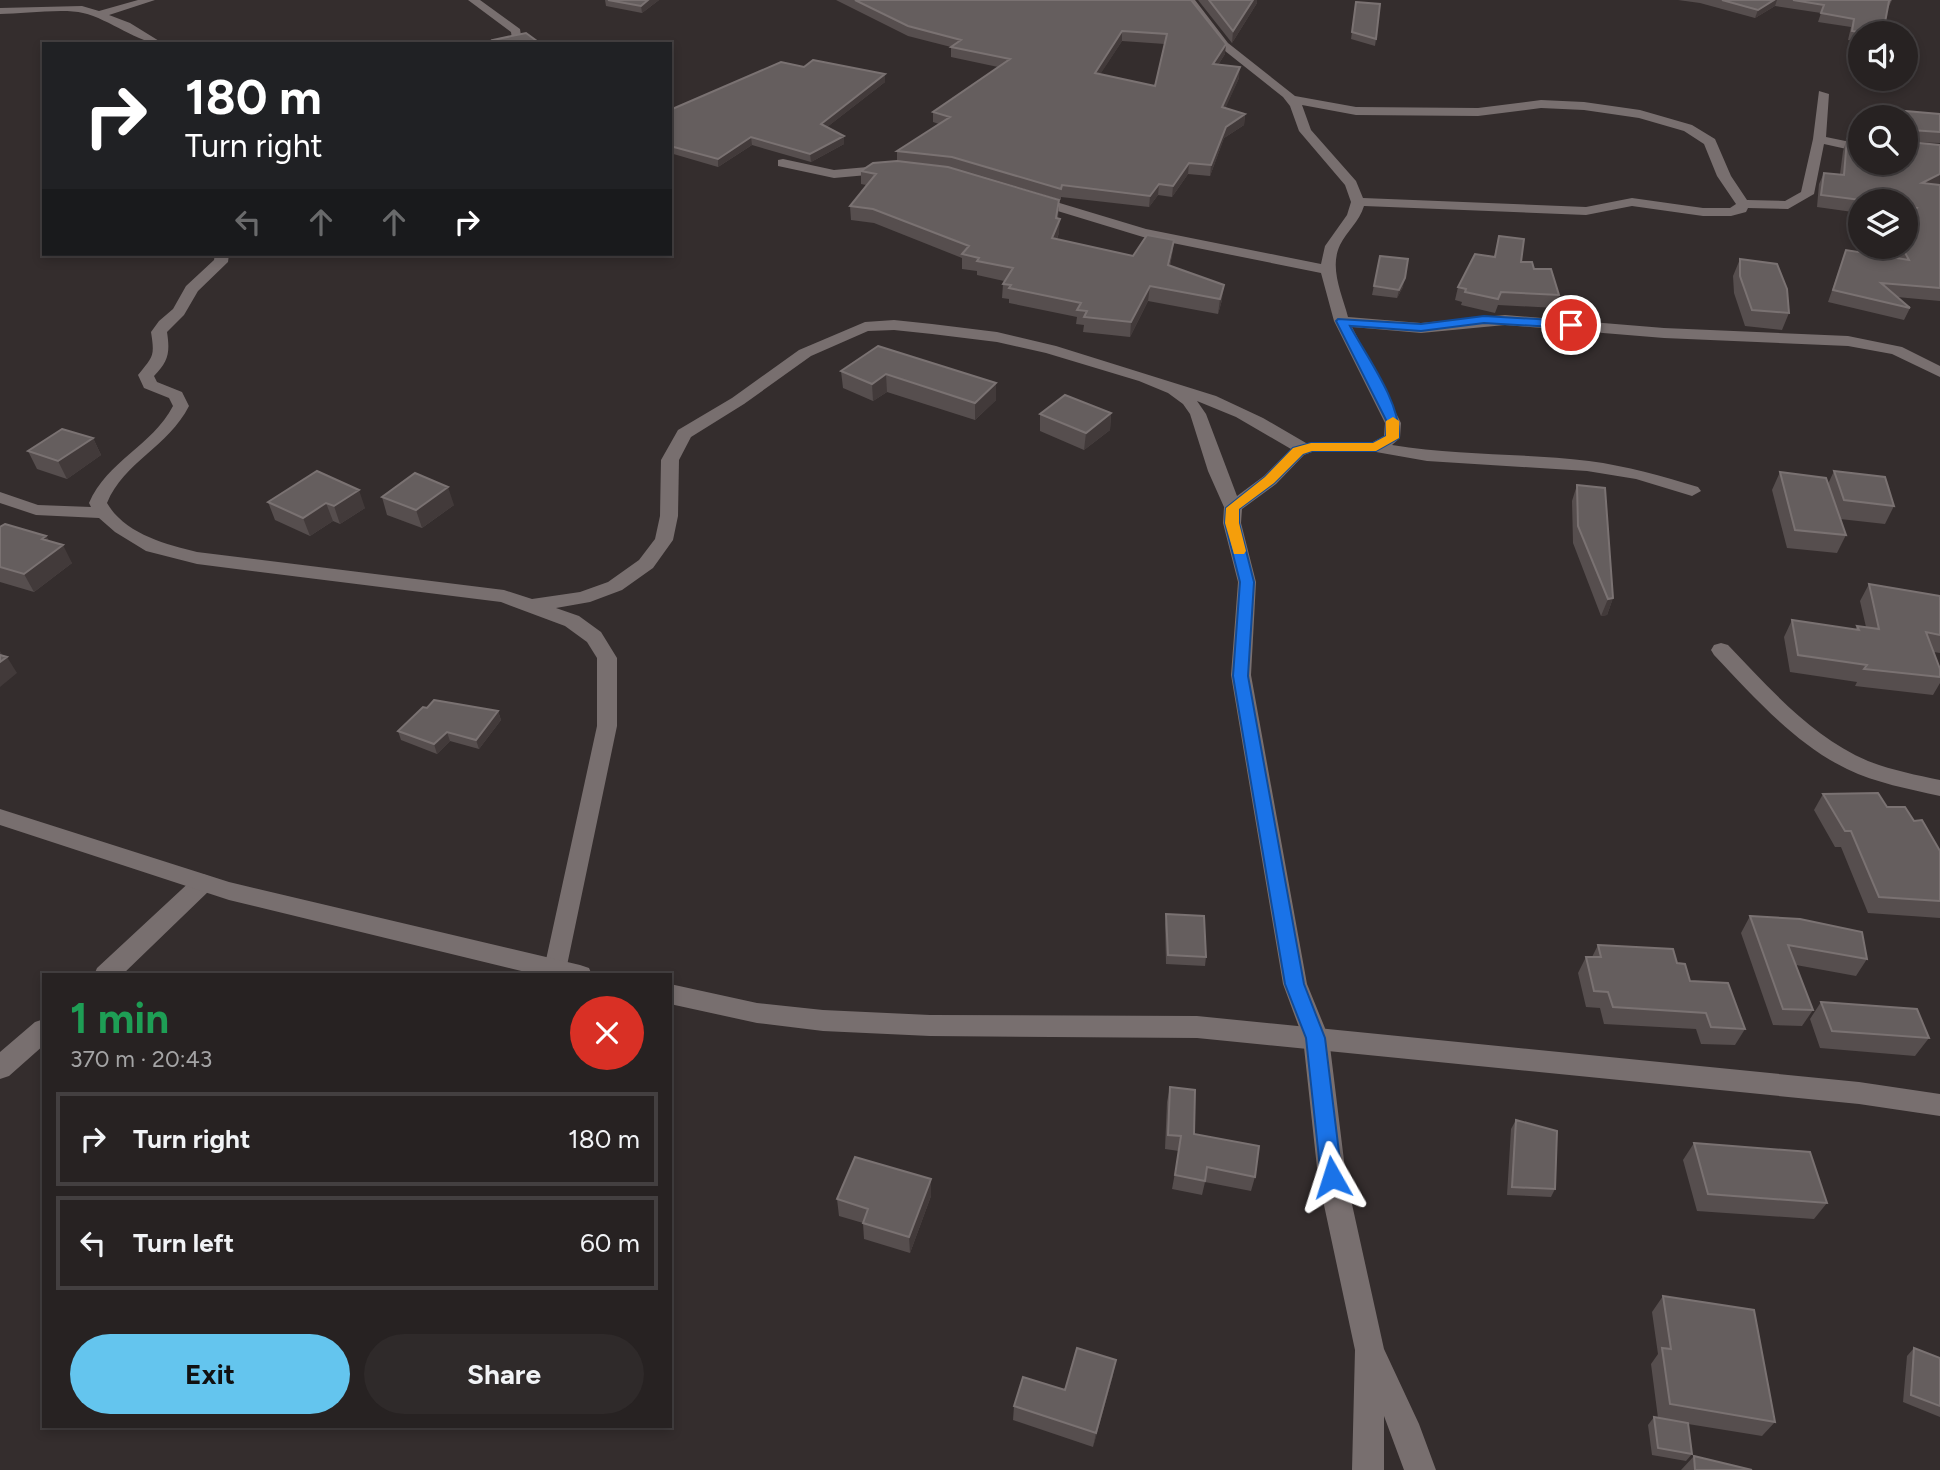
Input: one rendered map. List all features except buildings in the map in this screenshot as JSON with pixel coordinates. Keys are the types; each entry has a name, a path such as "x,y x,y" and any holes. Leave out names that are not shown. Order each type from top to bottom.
{"street":[{"path":"101,14 150,0"},
{"path":"126,25 150,0"},
{"path":"473,0 516,31 518,40 514,42"},
{"path":"1189,0 1224,45 1291,99 1305,131 1351,184 1358,202 1354,215 1332,246 1327,270 1342,321 1393,422 1392,438 1376,447"},
{"path":"0,11 82,9 126,25 155,42"},
{"path":"1743,204 1788,205 1807,194 1819,139 1823,94"},
{"path":"1291,99 1356,111 1384,113 1478,112 1541,104 1584,106 1659,118 1688,128 1710,142 1724,176 1743,204"},
{"path":"1819,139 1848,145"},
{"path":"783,163 834,174 911,169"},
{"path":"1016,193 1143,233 1327,270"},
{"path":"1358,202 1586,211 1632,202 1703,212 1731,212 1741,209 1743,204"},
{"path":"222,256 221,262 191,289 179,312 164,324 159,332 162,350 159,362 146,375 150,385 176,395 181,406 178,416 157,442 118,471 102,490 98,503 104,513 121,528 153,547 197,558 504,596 572,621 594,637 607,658 607,726 565,916 556,970"},
{"path":"1342,321 1421,328 1504,320 1664,333 1848,341 1896,350 1940,372"},
{"path":"530,606 583,598 615,586 646,564 664,540 669,516 670,460 684,434 738,401 805,353 864,327 894,324 997,337 1112,365 1174,390 1229,405 1303,449"},
{"path":"1174,390 1189,401 1198,414 1233,508 1232,523 1247,582 1241,676 1295,984 1316,1038 1332,1177 1370,1350 1408,1435 1420,1470"},
{"path":"1233,508 1270,480 1290,458 1303,449 1376,447 1473,460 1587,466 1639,474 1692,491"},
{"path":"0,497 36,510 104,513"},
{"path":"1721,650 1766,697 1813,738 1849,761 1889,776 1940,788"},
{"path":"0,817 203,883 570,973"},
{"path":"108,973 203,883"},
{"path":"672,994 768,1014 857,1022 959,1025 1133,1024 1316,1038 1859,1093 1940,1105"},
{"path":"0,1068 42,1030"},
{"path":"1368,1470 1370,1350"}],"slow traffic":[{"path":"1239,551 1232,523 1233,508 1270,480 1298,451 1311,447 1376,447 1392,438 1393,421"}],"route":[{"path":"1332,1177 1316,1038 1295,984 1241,676 1247,582 1232,523 1233,508 1270,480 1298,451 1311,447 1376,447 1392,438 1393,422 1382,396 1342,321 1421,328 1484,320 1571,325"}]}
